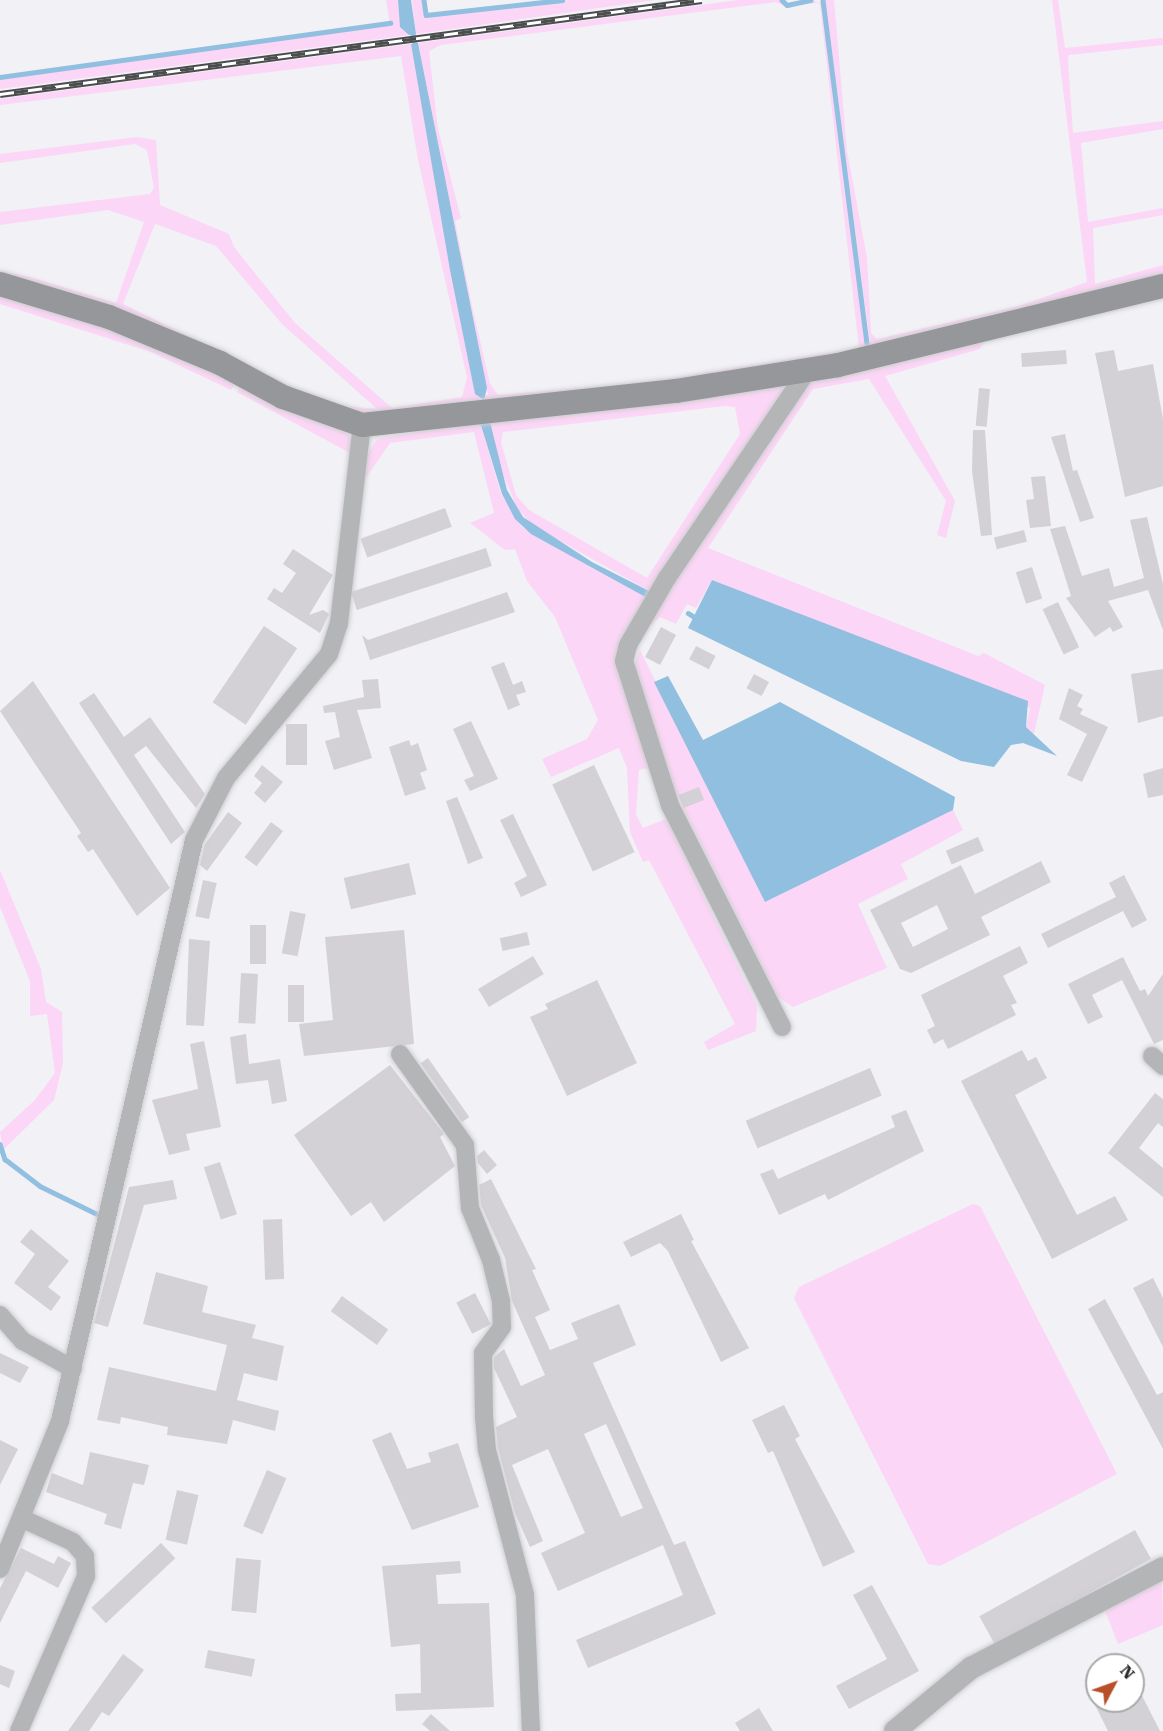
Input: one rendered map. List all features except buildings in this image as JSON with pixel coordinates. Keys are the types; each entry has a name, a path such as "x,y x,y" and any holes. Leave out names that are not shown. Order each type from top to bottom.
{"main road":[{"path":"0,284 109,317 220,363 283,397 362,425 664,392 808,370 1163,286"}],"street":[{"path":"782,1027 670,805 624,661 628,645 668,578 808,370"},
{"path":"0,1569 23,1519 60,1421 194,840 226,778 329,654 339,623 362,425"},
{"path":"400,1054 465,1145 470,1208 491,1260 501,1301 502,1327 483,1353 485,1428 525,1594 531,1731"},
{"path":"0,1315 23,1341 73,1369"},
{"path":"19,1731 86,1576 85,1556 73,1542 23,1519"},
{"path":"895,1731 971,1668 1163,1568"}],"shaded area":[{"path":"386,0 398,0 400,22 409,35 0,89 0,79 390,25"},
{"path":"412,0 423,0 426,16 571,0 655,0 416,34"},
{"path":"739,0 780,0 786,7 776,2 441,45 429,51 438,129 461,218 455,221 490,384 498,395 642,383 859,348 818,3 822,2 866,352 811,363 365,417 0,276 0,271 30,277 116,303 144,222 108,210 0,225 0,212 150,194 154,188 147,150 135,144 0,163 0,154 137,137 156,140 160,205 229,234 234,247 295,323 392,408 462,397 467,377 418,160 401,56 0,105 0,99 411,44 475,394 488,395 418,43","holes":["155,224 216,246 282,324 377,409 337,405 294,388 123,304"]},
{"path":"825,0 834,0 847,151 867,258 871,333 877,339 1019,306 1087,282 1052,0 1058,0 1065,48 1163,38 1163,45 1069,55 1068,60 1073,133 1163,121 1163,129 1081,143 1088,222 1163,208 1163,215 1093,228 1095,284 1163,265 1163,279 871,351"},
{"path":"0,292 72,314 237,381 231,390 151,352 0,304"},
{"path":"984,342 980,349 885,376 955,501 946,538 937,535 946,501 869,379 813,389 708,548 978,656 984,653 1045,685 1034,734 1026,727 1030,708 712,580 696,608 687,604 676,624 660,617 635,638 813,377 880,368"},
{"path":"788,382 792,385 653,593 535,527 518,510 496,458 490,422","holes":["725,406 735,407 740,434 647,578 529,510 516,495 501,442 503,432"]},
{"path":"243,383 347,433 354,444 352,454 237,392"},
{"path":"480,422 501,494 522,527 649,599 621,675 648,768 639,770 636,814 643,828 666,819 757,1006 756,1031 708,1050 704,1042 735,1024 649,860 643,862 630,832 627,768 619,748 551,777 542,759 587,739 598,720 555,617 527,581 515,549 505,550 470,523 494,513 474,432 390,443 363,482 368,454 377,439"},
{"path":"640,650 765,902 953,810 963,830 901,864 908,879 858,904 887,968 793,1007 778,997 661,764 633,669"},
{"path":"0,870 41,969 46,1002 62,1012 63,1063 54,1100 3,1150 0,1132 35,1100 55,1073 47,1014 30,1016 30,981 0,907"},
{"path":"973,1204 980,1206 1117,1474 940,1566 928,1564 794,1298 799,1287"},
{"path":"1162,1581 1163,1625 1118,1644 1104,1608"}],"water":[{"path":"398,0 411,0 416,34 409,35 400,27"},
{"path":"418,43 487,388 484,400 475,394 450,270 411,44"},
{"path":"480,422 490,422 507,490 523,517 592,562 653,593 649,599 531,534 515,519 502,494"},
{"path":"712,580 1028,701 1026,727 1057,756 1023,743 1011,745 994,767 961,761 688,628"},
{"path":"668,676 703,740 780,702 955,797 953,810 765,902 654,682"}],"waterway":[{"path":"424,0 426,15 562,0"},
{"path":"782,0 787,5 810,0"},
{"path":"823,0 868,349"},
{"path":"0,77 390,23"},
{"path":"412,30 416,48"},
{"path":"688,613 693,616"},
{"path":"0,1144 5,1159 40,1186 99,1215"}],"railway":[{"path":"0,94 702,0"}]}
